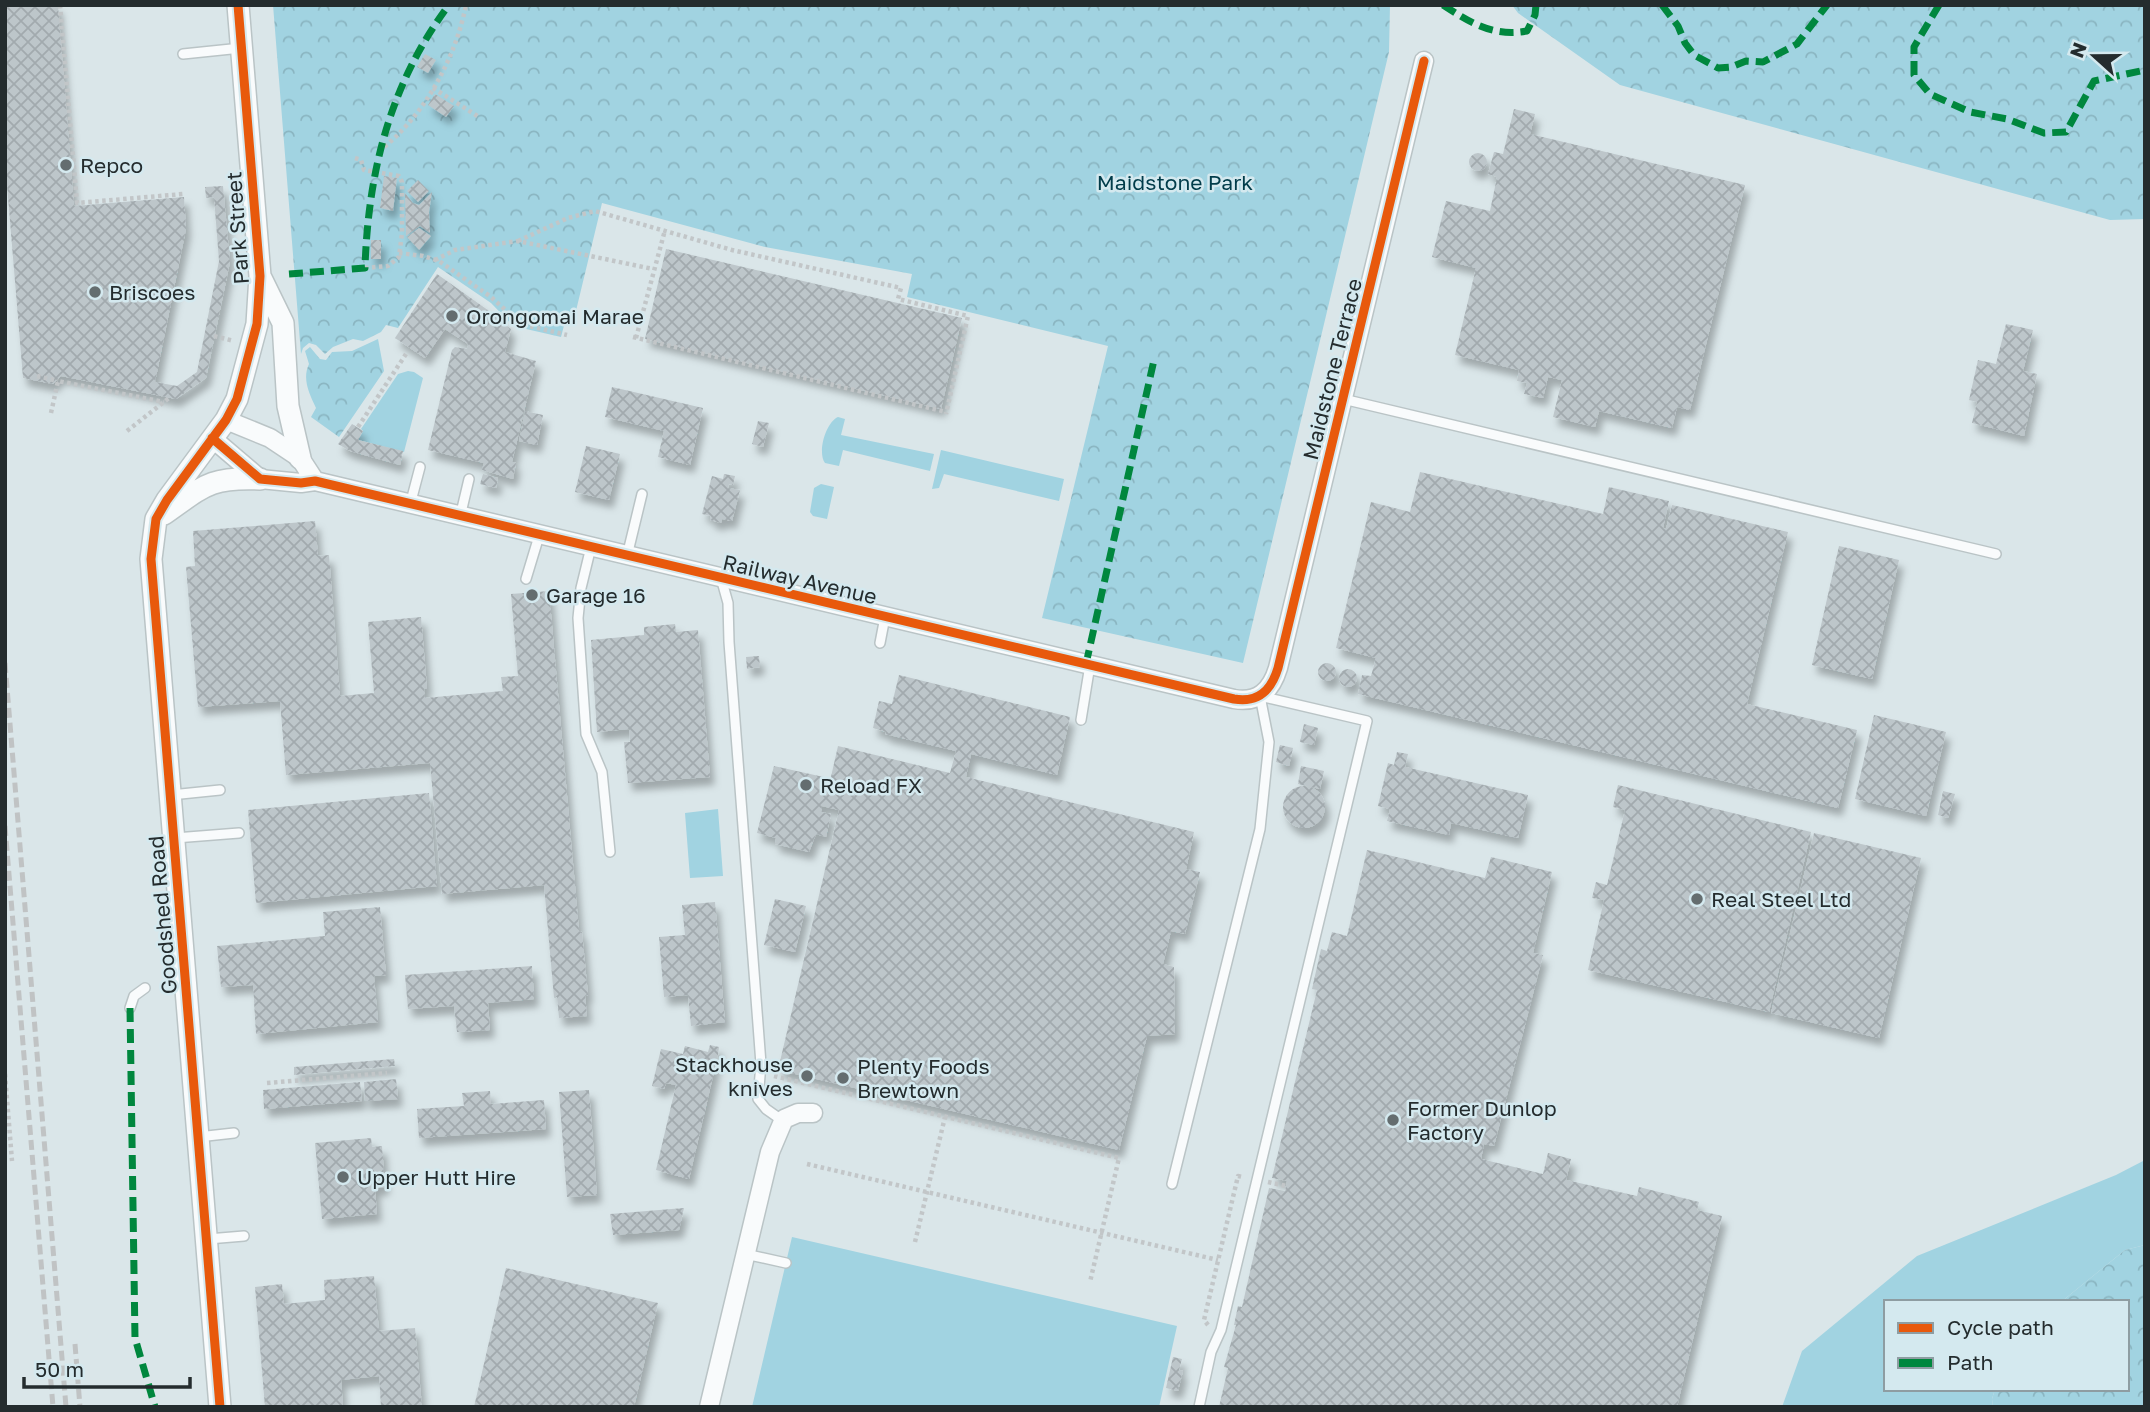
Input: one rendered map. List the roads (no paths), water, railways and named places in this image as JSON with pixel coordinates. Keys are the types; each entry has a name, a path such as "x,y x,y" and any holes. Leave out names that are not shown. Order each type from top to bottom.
{"street":[{"name":"Park Street","path":"212,438 237,399 257,324 260,276 238,5"},
{"name":"Maidstone Terrace","path":"1266,691 1343,399 1424,61"},
{"path":"260,276 283,323 288,406 300,458 315,481"},
{"path":"226,420 270,438 300,458"},
{"path":"212,438 260,479"},
{"name":"Goodshed Road","path":"212,438 156,519 152,538 151,574 220,1407"},
{"path":"156,519 205,485 233,478 260,479"},
{"name":"Railway Avenue","path":"260,479 301,483 315,481 1234,699 1248,700 1266,691"},
{"path":"709,1407 770,1152 783,1121 798,1113 813,1113"}],"lane":[{"path":"183,54 241,48"},
{"path":"1343,399 1996,554"},
{"path":"410,505 420,467"},
{"path":"460,517 468,479"},
{"path":"627,556 642,494"},
{"path":"526,579 539,536"},
{"path":"591,547 580,588 578,618 586,734 602,772 610,852"},
{"path":"721,578 728,603 756,992 761,1064 758,1099 765,1109 783,1121"},
{"path":"880,643 885,617"},
{"path":"1081,720 1090,664"},
{"path":"1172,1184 1260,829 1269,742 1266,691 1367,721 1221,1329 1211,1352 1199,1407"},
{"path":"169,795 220,790"},
{"path":"173,838 239,833"},
{"path":"130,1009 134,996 145,988"},
{"path":"198,1137 234,1133"},
{"path":"206,1239 244,1236"},
{"path":"745,1254 786,1263"}],"railway":[{"path":"5,663 66,1407"},
{"path":"5,826 53,1407"},
{"path":"75,1344 80,1407"}],"place":[{"name":"Repco","path":"66,165"},
{"name":"Briscoes","path":"95,292"},
{"name":"Orongomai Marae","path":"452,316"},
{"name":"Garage 16","path":"532,595"},
{"name":"Reload FX","path":"806,785"},
{"name":"Real Steel Ltd","path":"1697,899"},
{"name":"Stackhouse knives","path":"807,1076"},
{"name":"Plenty Foods Brewtown","path":"843,1078"},
{"name":"Former Dunlop Factory","path":"1393,1120"},
{"name":"Upper Hutt Hire","path":"343,1177"}],"park label":[{"name":"Maidstone Park","path":"1175,182"}]}
